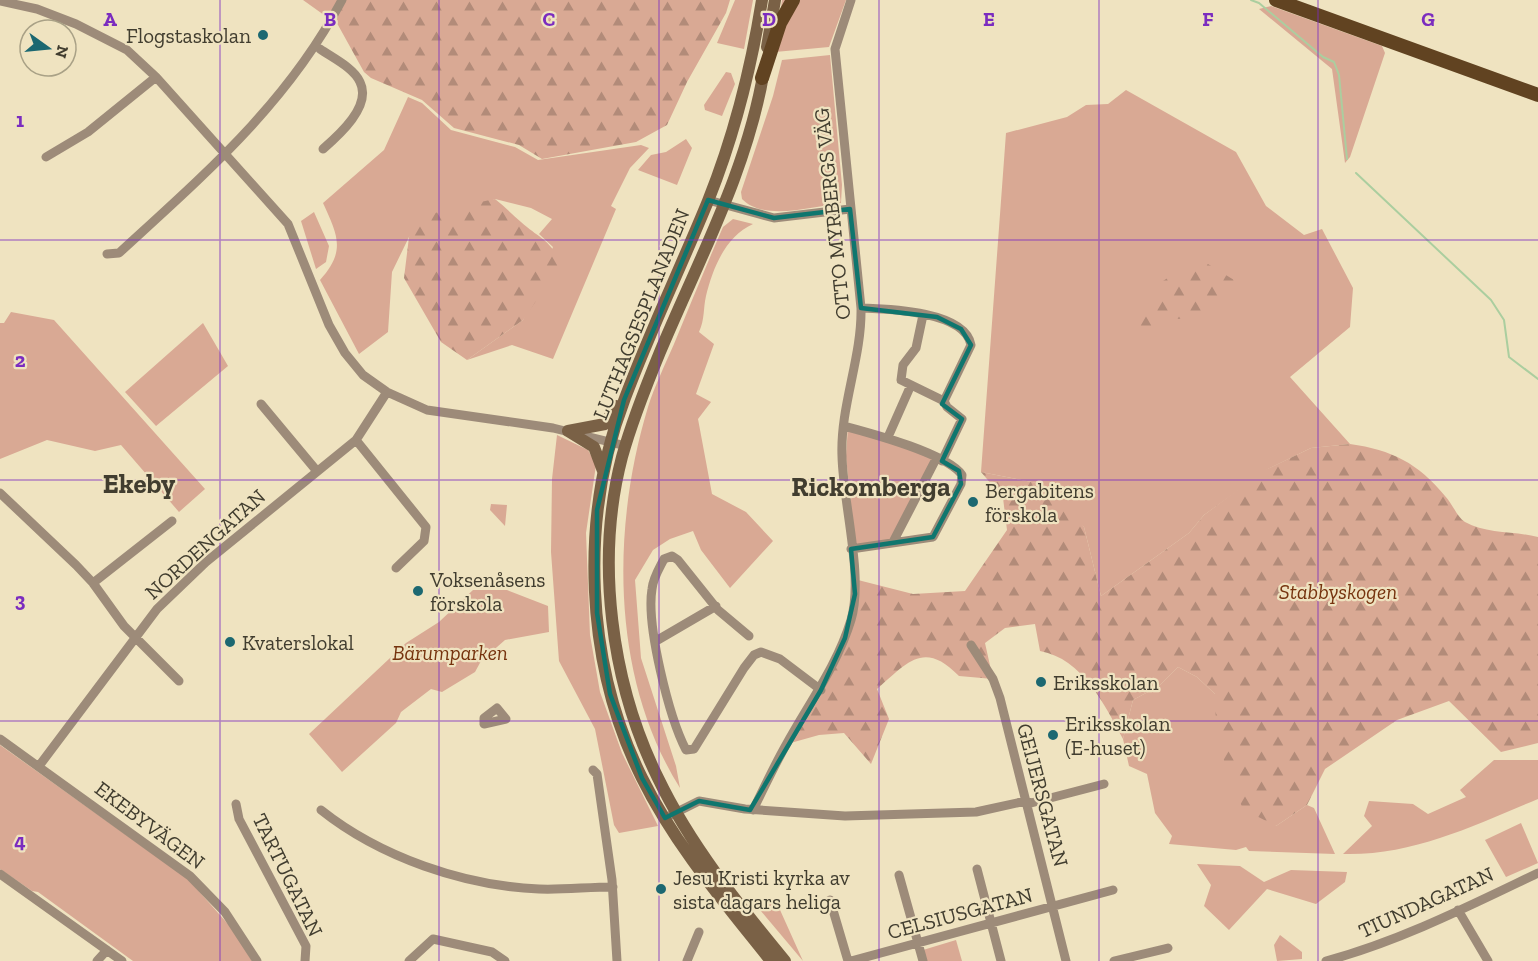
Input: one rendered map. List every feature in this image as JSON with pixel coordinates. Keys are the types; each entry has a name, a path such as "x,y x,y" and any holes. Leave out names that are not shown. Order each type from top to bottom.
{"main road":[{"name":"LUTHAGSESPLANADEN","path":"762,0 742,96 708,200 624,400 597,510 595,560 597,613 610,694 642,777 665,818 705,877 771,961"},
{"name":"LUTHAGSESPLANADEN","path":"775,0 762,78 739,160 723,205 649,378 626,446 611,520 610,560 613,613 626,691 637,729 659,780 676,811 743,910 785,961"},
{"path":"762,78 780,23 793,0"},
{"path":"1276,0 1538,95"},
{"path":"1294,0 1538,88"},
{"path":"568,431 605,424 611,418 638,355 651,335"},
{"path":"568,431 594,447 604,475"}],"street":[{"path":"107,254 119,253 226,153 266,112 313,51 342,0"},
{"name":"OTTO MYRBERGS VÄG","path":"753,810 787,744 821,690 852,618 855,594 842,455 844,426 861,331 861,308 835,49 851,0"},
{"path":"0,1 37,9 94,33 127,50 156,77 288,224 329,325 345,353 363,375 387,392 427,410 568,431 626,446"},
{"path":"320,49 349,69 360,80 363,90 361,101 346,127 323,148"},
{"path":"46,157 88,132 156,77"},
{"path":"708,200 774,218 850,209"},
{"path":"861,308 923,315 946,321 969,337 971,345 944,401"},
{"path":"893,542 962,419 947,407 944,401 901,380 903,365 916,348 923,315"},
{"path":"888,437 912,385"},
{"name":"NORDENGATAN","path":"39,766 134,637 184,582 316,470 356,440 387,392"},
{"path":"261,404 316,470"},
{"path":"844,426 888,437 939,460 962,475 961,484 933,537 851,549"},
{"path":"356,440 426,527 424,542 396,568"},
{"path":"0,493 93,583 134,637 179,681"},
{"path":"93,583 172,521"},
{"path":"749,636 716,606 678,561 668,557 664,559 652,586 652,614 665,688 675,725 686,750 694,749 744,668 754,656 761,652 780,659 821,690"},
{"path":"656,641 716,606"},
{"name":"GEIJERSGATAN","path":"971,645 993,680 1000,698 1007,735 1054,906 1066,961"},
{"name":"EKEBYVÄGEN","path":"0,739 190,876 231,921 257,961"},
{"path":"593,770 597,774 613,887 617,961"},
{"path":"665,818 699,801 753,810 844,816 976,812 1026,801 1031,803 1104,784"},
{"name":"TARTUGATAN","path":"236,804 239,819 306,946 305,961"},
{"path":"321,810 369,842 459,876 502,886 540,889 613,887"},
{"path":"977,869 1001,961"},
{"path":"0,874 122,961"},
{"path":"899,875 922,961"},
{"name":"TIUNDAGATAN","path":"1326,961 1375,947 1536,877"},
{"name":"CELSIUSGATAN","path":"849,961 1113,890"},
{"path":"830,900 849,961"},
{"path":"1458,910 1488,961"},
{"path":"687,961 699,932"},
{"path":"409,961 433,939 492,952 505,961"},
{"path":"1114,961 1168,948"},
{"path":"97,961 107,950"}],"highlighted area":[{"path":"708,200 774,218 850,209 861,308 937,317 961,329 971,345 942,404 962,419 942,461 959,471 961,484 933,537 851,549 855,594 845,638 821,690 750,810 699,801 665,818 642,778 610,694 597,613 597,510 612,442 624,400"}],"green space":[{"path":"303,0 730,0 726,13 687,82 667,125 636,142 542,159 519,145 454,128 422,100 371,78 364,72 338,25"},
{"path":"735,0 753,0 744,49 717,43"},
{"path":"782,0 846,0 829,47 775,52"},
{"path":"1271,6 1382,46 1385,53 1350,157 1345,163 1332,69 1259,9"},
{"path":"830,55 842,185 841,203 790,211 763,210 751,206 742,199 741,192 773,96 782,60"},
{"path":"726,72 731,73 735,84 722,116 705,110 704,105"},
{"path":"1126,90 1236,152 1266,206 1304,235 1322,229 1353,288 1350,327 1290,377 1350,444 1311,448 1268,469 1204,515 1189,533 1101,596 1084,527 1037,483 981,472 1006,133 1067,117 1086,105 1108,104"},
{"path":"408,97 422,103 451,130 515,147 538,160 641,145 649,148 630,168 611,206 616,209 553,359 512,345 467,360 523,320 553,247 539,234 552,219 531,208 495,199 409,237 392,272 388,332 359,354 320,280 334,260 337,243 333,225 323,203 384,150"},
{"path":"686,139 692,148 677,185 638,170 651,155 666,152"},
{"path":"495,199 547,243 562,263 523,320 467,360 441,342 404,278 409,237 422,218 446,209"},
{"path":"314,212 329,246 326,262 316,269 301,221"},
{"path":"733,219 753,224 735,236 728,244 709,285 699,332 714,344 696,394 711,402 698,419 712,494 746,512 773,541 730,588 701,550 693,531 670,539 653,550 635,580 641,658 676,766 680,788 657,745 641,699 630,651 624,602 624,552 628,503 636,454 648,407 723,227"},
{"path":"1208,264 1234,280 1216,303 1203,313 1175,319 1177,308 1142,338 1134,328 1138,307 1167,290 1163,281 1172,275"},
{"path":"11,312 54,320 205,489 179,512 121,445 95,451 47,440 0,459 0,323 4,323"},
{"path":"203,323 228,366 156,426 125,392"},
{"path":"848,427 936,459 893,542 855,548 846,456"},
{"path":"557,435 588,450 596,465 586,533 590,635 600,692 622,753 658,826 619,833 614,825 595,729 559,661 551,552 552,479"},
{"name":"Stabbyskogen","path":"1350,444 1391,454 1414,467 1448,499 1459,517 1473,526 1538,537 1538,743 1501,752 1449,701 1397,720 1325,769 1307,805 1276,826 1243,809 1222,753 1215,711 1215,694 1197,677 1178,667 1159,686 1133,700 1123,739 1100,698 1080,673 1068,663 1040,651 1035,624 1005,628 985,643 993,679 959,676 947,665 926,657 907,664 898,671 877,689 889,719 871,764 844,733 819,735 787,744 845,638 854,579 913,594 965,591 1007,530 1003,498 981,472 1037,483 1066,502 1084,527 1101,596 1189,533 1204,515 1263,471 1311,448"},
{"path":"491,504 507,505 505,526 490,510"},
{"name":"Bärumparken","path":"473,590 507,590 548,606 549,632 505,640 481,661 475,672 442,692 431,689 401,712 396,723 342,772 309,734 406,643 439,622"},
{"path":"1178,667 1197,677 1215,694 1276,826 1307,805 1314,808 1335,854 1249,851 1246,847 1236,850 1169,844 1172,836 1155,813 1147,774 1129,766 1123,739 1133,700 1159,686"},
{"path":"0,745 188,879 235,932 252,961 133,961 38,892 32,891 0,869"},
{"path":"1494,760 1538,760 1538,799 1467,828 1419,844 1394,850 1343,854 1372,826 1364,816 1369,801 1413,804 1428,814 1466,797 1460,790"},
{"path":"1521,823 1538,863 1506,877 1485,840"},
{"path":"1197,864 1240,866 1264,882 1291,870 1347,872 1345,882 1316,904 1267,889 1229,930 1204,906 1211,885"},
{"path":"776,901 803,961 755,904"},
{"path":"1280,935 1302,952 1302,959 1277,961 1274,945"},
{"path":"956,940 962,961 926,961 923,950"}],"waterway":[{"path":"1251,0 1259,3 1323,57 1334,62 1339,75 1347,159"},
{"path":"1356,173 1491,300 1504,320 1509,357 1538,379"}],"place":[{"name":"Flogstaskolan","path":"263,35"},
{"name":"Bergabitens förskola","path":"973,502"},
{"name":"Voksenåsens förskola","path":"418,591"},
{"name":"Kvaterslokal","path":"230,642"},
{"name":"Eriksskolan","path":"1041,682"},
{"name":"Eriksskolan (E-huset)","path":"1053,735"},
{"name":"Jesu Kristi kyrka av sista dagars heliga","path":"661,889"}],"district":[{"name":"Ekeby","path":"139,484"},
{"name":"Rickomberga","path":"871,487"}]}
